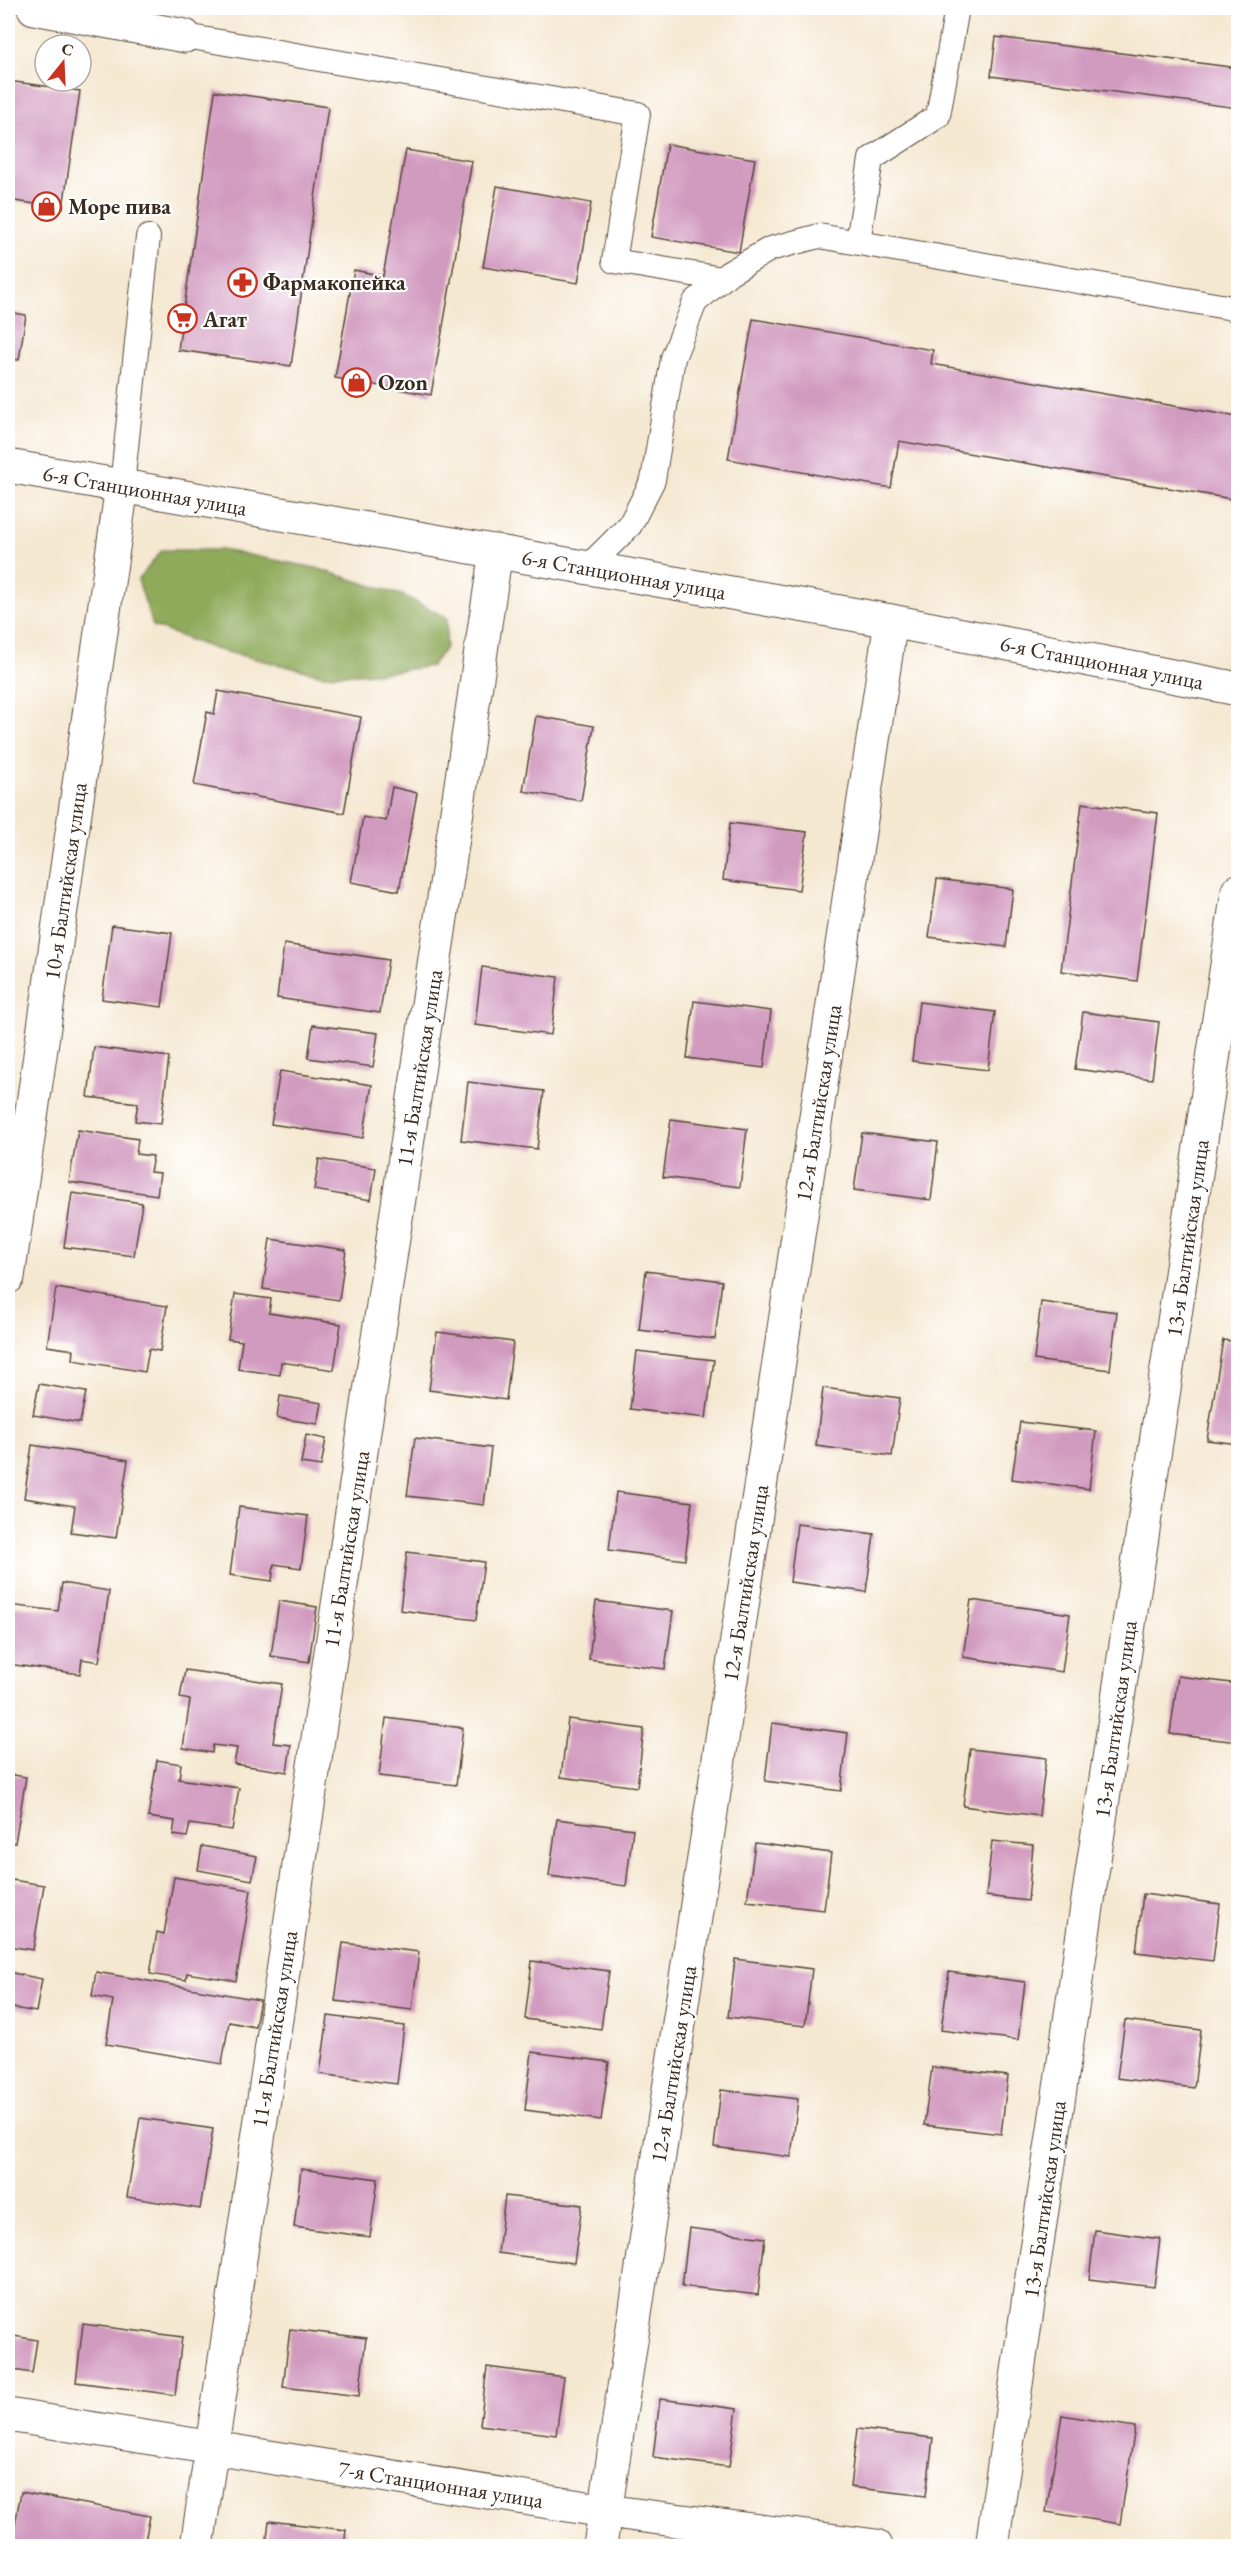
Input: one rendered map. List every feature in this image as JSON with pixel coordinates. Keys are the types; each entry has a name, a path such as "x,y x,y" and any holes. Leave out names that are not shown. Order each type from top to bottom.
{"street":[{"path":"34,8 185,36"},
{"name":"6-я Станционная улица","path":"8,466 891,621 1239,689"},
{"name":"10-я Балтийская улица","path":"8,1277 122,486"},
{"name":"11-я Балтийская улица","path":"197,2547 496,551"},
{"name":"12-я Балтийская улица","path":"600,2547 891,621"},
{"name":"13-я Балтийская улица","path":"992,2547 1239,891"},
{"name":"7-я Станционная улица","path":"8,2415 605,2511 876,2547"}],"lane":[{"path":"858,242 872,159 938,116 957,8"},
{"path":"185,36 638,114 614,261 722,279"},
{"path":"588,567 630,525 653,480 673,358 695,302 722,279 770,249 819,236 1239,309"},
{"path":"122,486 148,237"}],"green space":[{"path":"162,550 223,550 316,568 404,596 447,618 446,647 431,666 380,673 323,675 214,649 153,626 138,580"}],"building":[{"path":"996,37 1238,68 1238,108 991,76"},
{"path":"8,81 33,84 33,93 80,93 63,208 8,200"},
{"path":"215,91 328,107 291,366 178,350"},
{"path":"667,144 755,159 739,252 651,237"},
{"path":"406,150 472,161 431,395 335,378 354,270 383,276"},
{"path":"497,186 591,203 578,283 483,267"},
{"path":"8,312 26,315 19,360 8,359"},
{"path":"753,319 933,350 931,364 1238,417 1238,500 899,441 891,488 728,459"},
{"path":"218,691 361,717 344,813 194,785 207,712 214,714"},
{"path":"536,716 594,726 581,801 523,791"},
{"path":"392,787 417,793 399,891 351,882 363,817 386,821"},
{"path":"1082,803 1158,813 1137,981 1061,971"},
{"path":"730,823 807,832 799,890 723,880"},
{"path":"937,879 1013,889 1006,947 929,937"},
{"path":"112,925 172,933 162,1007 102,999"},
{"path":"284,944 388,960 380,1013 277,998"},
{"path":"482,967 558,977 551,1035 475,1025"},
{"path":"694,1001 771,1011 764,1068 687,1058"},
{"path":"919,1002 995,1012 988,1070 912,1061"},
{"path":"1083,1012 1159,1022 1152,1079 1075,1069"},
{"path":"313,1025 378,1033 373,1067 308,1058"},
{"path":"94,1047 169,1057 161,1124 135,1121 138,1103 88,1097"},
{"path":"280,1071 372,1085 363,1138 271,1124"},
{"path":"468,1082 544,1091 537,1149 461,1140"},
{"path":"671,1119 747,1129 740,1187 663,1177"},
{"path":"78,1130 138,1139 136,1154 153,1156 150,1172 160,1173 157,1195 69,1182"},
{"path":"862,1133 938,1142 931,1200 854,1190"},
{"path":"319,1159 376,1168 371,1200 314,1190"},
{"path":"72,1193 142,1203 134,1256 64,1247"},
{"path":"270,1239 346,1250 339,1300 263,1289"},
{"path":"646,1271 722,1281 715,1339 639,1330"},
{"path":"56,1288 167,1306 160,1351 149,1349 145,1372 73,1360 74,1350 47,1346"},
{"path":"235,1294 271,1299 269,1313 341,1324 334,1370 281,1362 280,1375 238,1369 242,1341 228,1339"},
{"path":"1041,1302 1117,1312 1110,1370 1034,1360"},
{"path":"437,1332 513,1342 506,1400 429,1390"},
{"path":"1223,1340 1238,1342 1238,1444 1207,1440"},
{"path":"637,1351 714,1360 706,1418 630,1409"},
{"path":"39,1384 86,1392 80,1423 33,1415"},
{"path":"823,1388 900,1398 892,1456 816,1446"},
{"path":"280,1396 322,1403 318,1424 277,1418"},
{"path":"1020,1422 1096,1431 1089,1489 1012,1479"},
{"path":"306,1435 326,1439 321,1466 301,1463"},
{"path":"415,1438 491,1448 484,1505 407,1496"},
{"path":"32,1445 128,1460 116,1538 71,1532 75,1506 24,1498"},
{"path":"616,1492 692,1502 685,1560 609,1550"},
{"path":"239,1507 308,1516 301,1568 274,1564 272,1581 230,1575"},
{"path":"797,1524 874,1534 866,1592 790,1582"},
{"path":"407,1552 484,1562 476,1620 400,1610"},
{"path":"62,1583 109,1591 99,1662 82,1659 80,1674 8,1664 9,1605 58,1611"},
{"path":"971,1600 1070,1614 1062,1672 963,1657"},
{"path":"279,1601 317,1607 309,1662 271,1656"},
{"path":"596,1601 673,1611 665,1669 589,1659"},
{"path":"185,1670 282,1684 273,1743 291,1745 287,1772 234,1764 237,1748 213,1745 212,1753 183,1748 190,1700 180,1698"},
{"path":"1178,1676 1238,1684 1238,1742 1170,1734"},
{"path":"386,1718 463,1728 456,1785 379,1776"},
{"path":"568,1719 644,1729 637,1787 561,1777"},
{"path":"772,1723 848,1733 841,1791 765,1781"},
{"path":"970,1749 1046,1758 1039,1816 963,1806"},
{"path":"157,1760 181,1764 179,1779 239,1788 232,1830 190,1824 187,1837 173,1835 175,1821 148,1817"},
{"path":"8,1774 26,1777 15,1843 8,1841"},
{"path":"557,1819 633,1829 626,1886 549,1876"},
{"path":"992,1841 1033,1845 1028,1901 986,1896"},
{"path":"755,1843 831,1853 824,1910 747,1901"},
{"path":"202,1846 257,1856 252,1880 198,1870"},
{"path":"174,1877 251,1890 236,1981 187,1973 186,1980 150,1974 157,1932 164,1934"},
{"path":"12,1880 44,1885 33,1950 8,1946 8,1897"},
{"path":"1143,1894 1220,1904 1213,1961 1136,1952"},
{"path":"343,1943 419,1952 412,2010 335,2001"},
{"path":"735,1959 812,1969 805,2026 728,2017"},
{"path":"532,1961 609,1971 601,2029 525,2019"},
{"path":"8,1972 42,1979 36,2012 8,2007"},
{"path":"96,1972 260,2000 255,2027 229,2022 222,2064 106,2044 113,2000 92,1996"},
{"path":"949,1972 1025,1982 1018,2040 941,2030"},
{"path":"328,2016 404,2026 397,2084 320,2074"},
{"path":"1125,2020 1201,2030 1194,2088 1117,2078"},
{"path":"532,2052 609,2062 601,2120 525,2110"},
{"path":"932,2067 1008,2076 1001,2134 924,2125"},
{"path":"721,2090 798,2099 791,2157 714,2147"},
{"path":"140,2118 213,2129 200,2209 127,2197"},
{"path":"301,2169 378,2179 370,2237 294,2227"},
{"path":"505,2196 582,2205 574,2263 498,2253"},
{"path":"689,2228 765,2238 758,2295 682,2286"},
{"path":"1095,2230 1160,2239 1154,2287 1089,2279"},
{"path":"83,2324 182,2337 175,2395 76,2382"},
{"path":"290,2329 366,2338 359,2396 283,2387"},
{"path":"8,2335 37,2340 32,2373 8,2369"},
{"path":"487,2367 564,2377 556,2435 480,2425"},
{"path":"660,2399 737,2409 729,2467 653,2457"},
{"path":"1062,2415 1135,2427 1120,2524 1046,2512"},
{"path":"857,2429 933,2438 926,2496 850,2487"},
{"path":"21,2492 150,2516 144,2546 11,2546"},
{"path":"269,2521 346,2530 344,2546 266,2546"}],"place":[{"name":"Море пива","path":"47,206"},
{"name":"Фармакопейка","path":"242,282"},
{"name":"Агат","path":"182,319"},
{"name":"Ozon","path":"357,382"}]}
